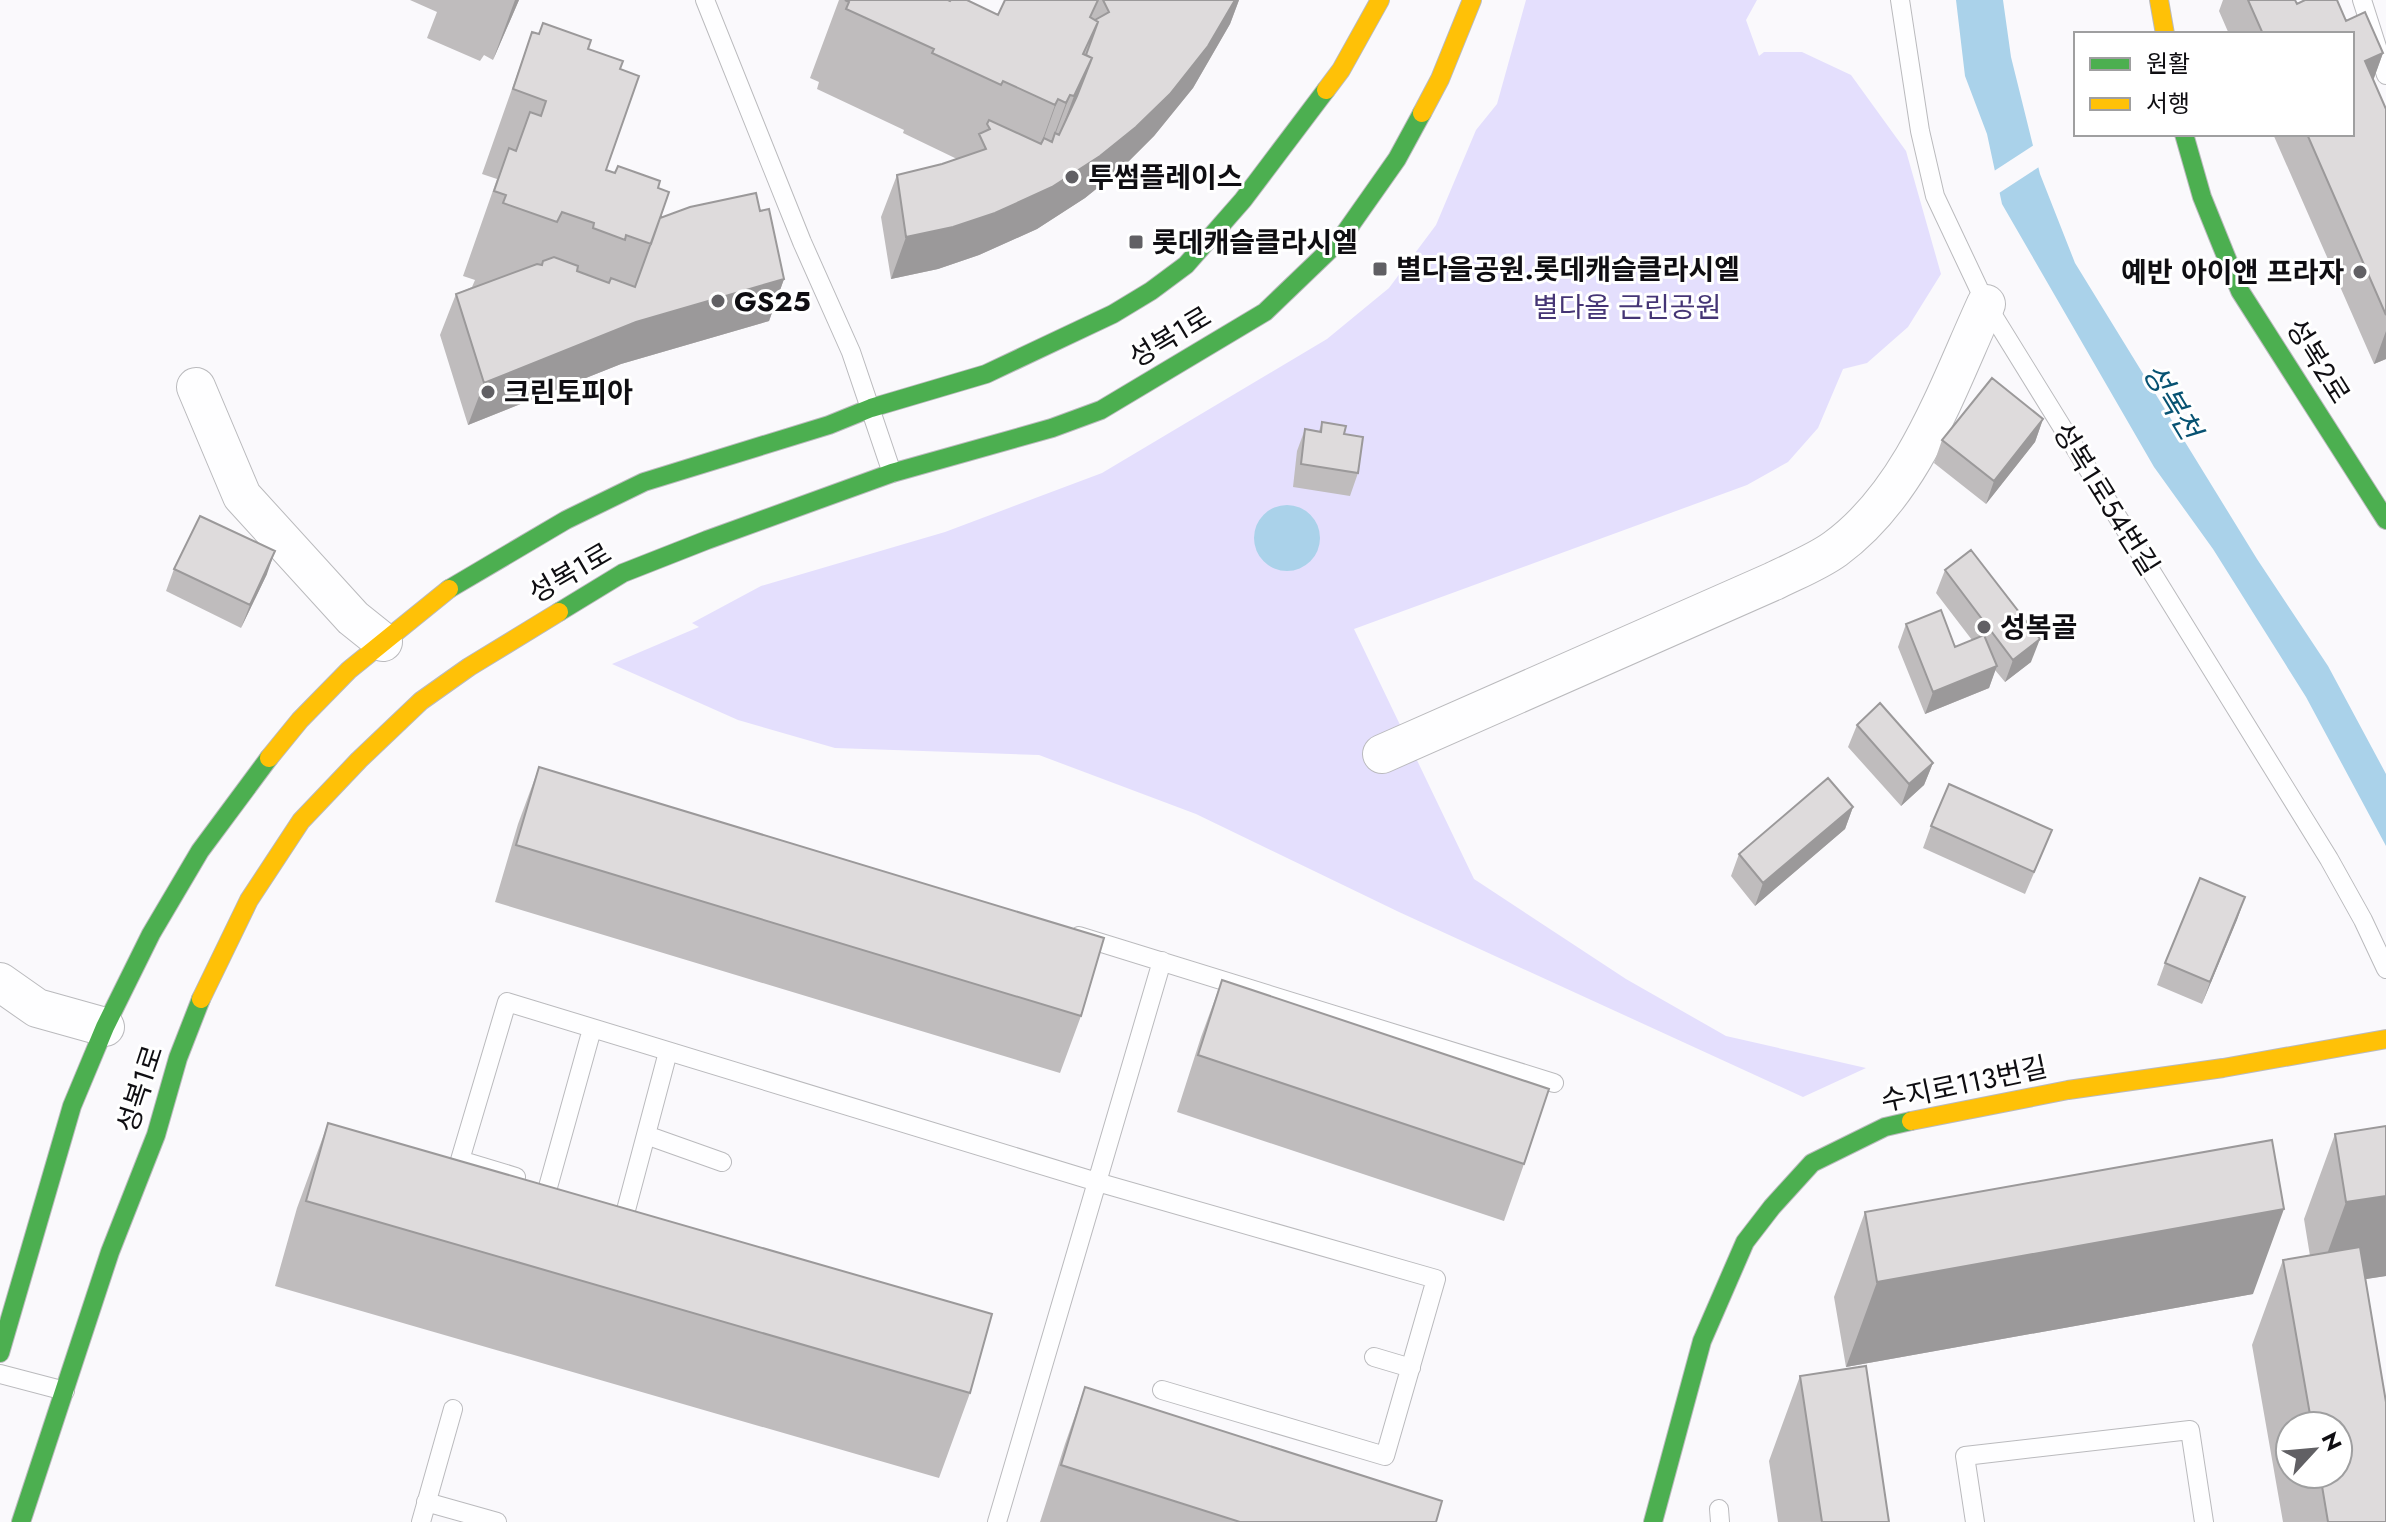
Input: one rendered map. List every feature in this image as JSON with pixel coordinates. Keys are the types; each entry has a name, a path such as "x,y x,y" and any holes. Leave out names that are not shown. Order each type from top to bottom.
{"street":[{"name":"성복1로","path":"0,1353 72,1106 105,1027 151,934 200,851 300,720 349,670 460,581 566,520 644,482 986,374 1113,314 1151,291 1186,265 1243,200 1341,70 1380,0"},
{"name":"성복1로","path":"21,1522 110,1252 156,1135 178,1058 212,973 249,900 301,821 359,760 421,701 516,637 623,573 892,473 1052,428 1101,410 1265,312 1340,240 1397,159 1440,79 1472,0"},
{"path":"2159,0 2165,32"},
{"name":"성복2로","path":"2185,136 2202,197 2240,291 2379,491 2386,520"},
{"path":"1382,754 1774,581 1832,551 1859,530 1917,451 1986,304"},
{"path":"196,387 242,496 353,618 383,642"},
{"path":"0,982 37,1008 105,1027"},
{"name":"수지로113번길","path":"1653,1522 1702,1341 1745,1242 1812,1163 1885,1127 1951,1111 2386,1039"}],"lane":[{"path":"705,0 802,242 851,352 892,473"},
{"name":"성복1로54번길","path":"1900,0 1920,131 1935,196 1986,304 2329,859 2386,969"},
{"path":"2362,0 2386,75"},
{"path":"1057,929 1554,1083"},
{"path":"997,1522 1162,961"},
{"path":"592,1029 554,1189 460,1160 507,1002 1097,1182 1436,1279 1385,1456 1162,1390"},
{"path":"627,1211 668,1052"},
{"path":"646,1135 722,1162"},
{"path":"1374,1357 1411,1368"},
{"path":"0,1374 65,1391"},
{"path":"421,1522 453,1409"},
{"path":"1975,1522 1965,1456 2190,1430 2204,1522"},
{"path":"426,1502 497,1522"}],"green space":[{"name":"별다올 근린공원","path":"1526,0 1757,0 1746,20 1759,56 1764,52 1802,52 1851,75 1906,151 1941,274 1908,327 1867,363 1843,369 1818,428 1788,462 1747,485 1354,629 1474,879 1626,979 1726,1036 1866,1068 1803,1097 1399,912 1196,814 1039,755 835,748 738,720 612,664 699,627 692,623 761,586 945,532 1102,473 1327,339 1389,288 1436,225 1476,130 1497,104"}],"water":[{"path":"1956,0 2003,0 2011,57 2040,174 2075,263 2257,559 2328,666 2386,774 2386,846 2306,697 2213,549 2154,467 2002,204 1987,134 1965,76"},
{"path":"1287,505 1300,508 1310,515 1317,525 1320,538 1317,551 1310,561 1300,568 1287,571 1274,568 1264,561 1257,551 1254,538 1257,525 1264,515 1274,508"}],"pier":[{"path":"2037,143 2042,165 1996,195 1991,173"}],"building":[{"path":"845,0 967,0 998,15 1005,0 1098,0 1090,17 1098,22 1083,54 1092,58 1074,96 1070,95 1066,103 1058,99 1055,105 1003,81 1001,85 932,53 934,49 846,9 849,2"},
{"path":"1103,0 1235,0 1208,46 1170,94 1100,156 1052,187 995,213 953,227 906,237 897,175 986,149 979,134 990,129 987,124 989,120 1041,144 1044,138 1052,142 1055,133 1059,135 1092,58 1086,55 1098,22 1095,20 1109,12"},
{"path":"2248,0 2295,0 2297,4 2305,0 2337,0 2346,21 2365,12 2383,53 2365,61 2386,109 2386,315 2308,136 2354,136 2354,32 2262,32"},
{"path":"543,23 591,40 588,49 623,61 620,69 639,76 606,170 615,173 618,166 660,181 658,188 669,192 651,244 626,235 625,240 593,228 594,223 562,212 557,222 503,203 506,195 494,191 509,148 516,151 530,112 541,116 546,101 513,89 532,32 539,34"},
{"path":"756,193 760,211 769,209 784,279 636,322 484,383 456,294 537,264 542,265 543,261 554,257 578,266 577,271 609,283 611,278 635,287 660,218 690,207"},
{"path":"1992,378 2043,419 1994,481 1942,440"},
{"path":"1322,422 1346,426 1344,434 1363,437 1358,473 1301,464 1305,429 1321,432"},
{"path":"200,516 275,551 250,605 174,569"},
{"path":"1971,550 2040,639 2013,660 1945,570"},
{"path":"1941,610 1955,647 1984,635 1997,666 1933,692 1906,624"},
{"path":"1880,703 1933,763 1909,784 1857,725"},
{"path":"539,767 1104,938 1081,1016 516,845"},
{"path":"1828,778 1853,807 1763,883 1739,854"},
{"path":"1949,784 2052,830 2034,872 1931,826"},
{"path":"2200,878 2245,897 2210,982 2165,963"},
{"path":"1222,980 1549,1089 1524,1164 1198,1055"},
{"path":"328,1123 992,1314 970,1393 306,1201"},
{"path":"2386,1126 2386,1196 2346,1202 2335,1134"},
{"path":"2272,1140 2284,1209 1877,1282 1865,1212"},
{"path":"2360,1247 2386,1402 2386,1522 2328,1522 2323,1490 2354,1490 2354,1410 2309,1410 2283,1260"},
{"path":"1866,1366 1889,1522 1822,1522 1800,1376"},
{"path":"1085,1387 1442,1501 1436,1522 1240,1522 1061,1465"}],"traffic: fast":[{"path":"449,589 566,520 644,482 986,374 1113,314 1186,265 1243,200 1326,90"},
{"path":"559,612 623,573 707,540 892,473 1052,428 1101,410 1265,312 1340,240 1397,159 1422,113"},
{"path":"2185,136 2202,197 2240,291 2386,520"},
{"path":"0,1353 72,1106 105,1027 151,934 200,851 269,758"},
{"path":"21,1522 110,1252 156,1135 178,1058 201,999"},
{"path":"1653,1522 1702,1341 1745,1242 1812,1163 1885,1127 1911,1121"}],"traffic: slow":[{"path":"1326,90 1341,70 1380,0"},
{"path":"1422,113 1440,79 1472,0"},
{"path":"2159,0 2165,32"},
{"path":"269,758 300,720 349,670 449,589"},
{"path":"201,999 249,900 301,821 421,701 469,667 559,612"},
{"path":"1911,1121 2068,1090 2223,1068 2386,1039"}],"place":[{"name":"투썸플레이스","path":"1072,177"},
{"name":"롯데캐슬클라시엘","path":"1136,242"},
{"name":"별다을공원.롯데캐슬클라시엘","path":"1380,269"},
{"name":"예반 아이앤 프라자","path":"2360,272"},
{"name":"GS25","path":"718,301"},
{"name":"크린토피아","path":"488,392"},
{"name":"성복골","path":"1984,627"}],"water label":[{"name":"성복천","path":"2172,401"}]}
